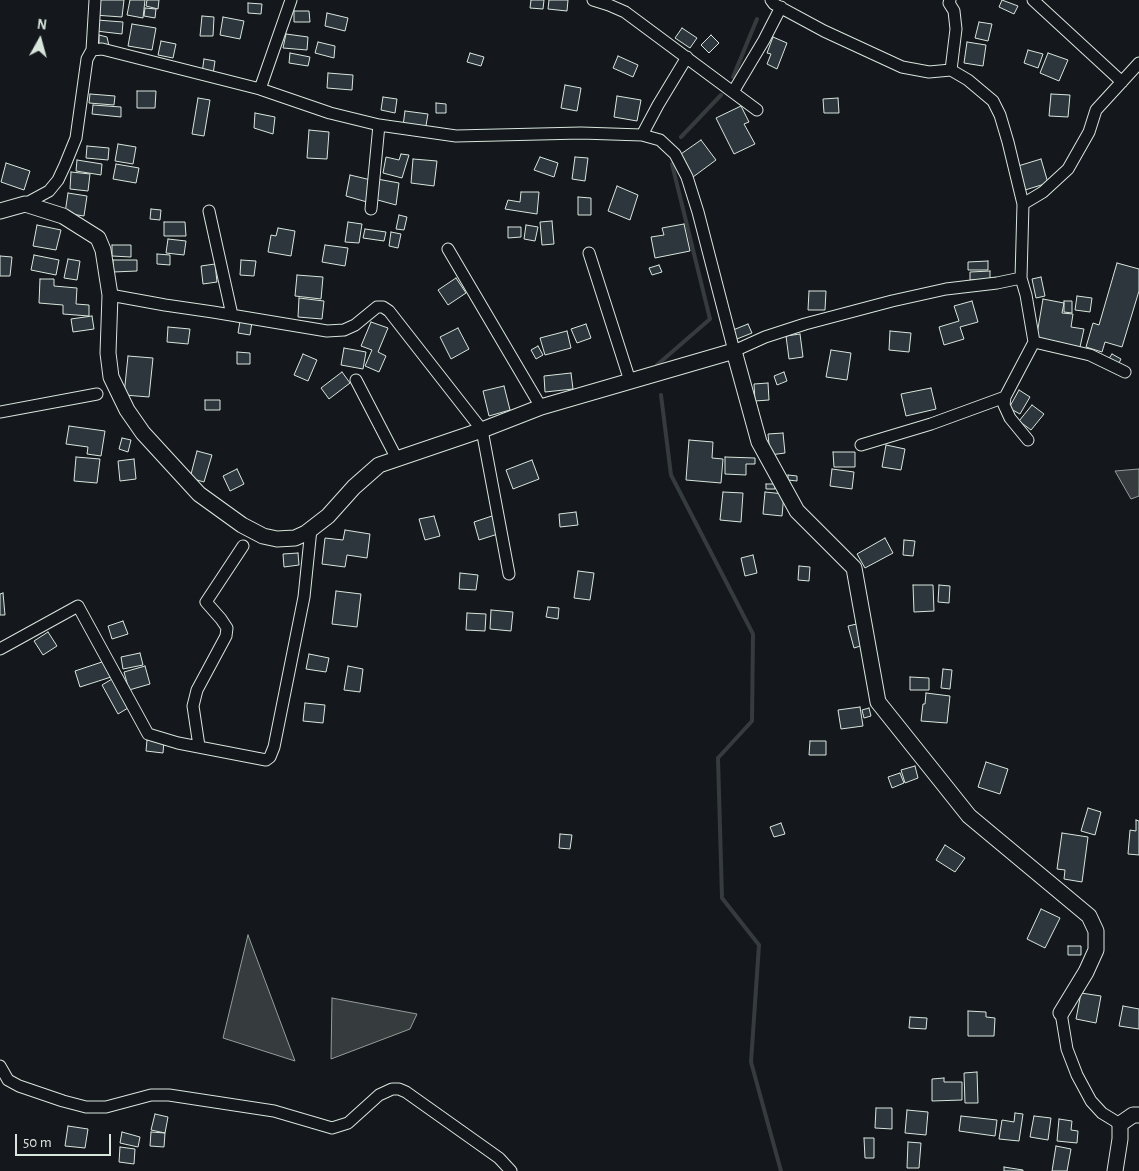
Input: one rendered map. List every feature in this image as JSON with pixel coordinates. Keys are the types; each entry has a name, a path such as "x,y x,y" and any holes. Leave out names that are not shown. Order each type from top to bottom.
{"street":[{"path":"0,211 25,204 49,191 58,180 65,166 76,138 87,59 92,50 95,0"},
{"path":"260,89 291,0"},
{"path":"593,0 612,2 757,110"},
{"path":"771,0 824,31 902,67 929,72 951,70 968,80 993,101 1000,115 1008,142 1023,204 1021,278 1026,295 1034,342 1005,397 1004,405 1010,418 1028,440"},
{"path":"950,0 949,2 954,11 956,29 951,70"},
{"path":"1033,0 1122,82"},
{"path":"734,92 764,40 780,7"},
{"path":"92,50 102,49 260,89 330,113 379,125 456,136 581,133 642,136 660,140 675,154 687,177 698,212 759,442 797,511 854,568 878,702 969,816 1089,916 1096,931 1096,950 1086,972 1061,1013 1067,1049 1076,1075 1091,1101 1102,1113 1120,1124"},
{"path":"642,136 686,57"},
{"path":"1023,204 1043,192 1068,169 1089,132 1096,110 1139,63"},
{"path":"371,209 379,125"},
{"path":"25,204 63,216 98,238 103,250 110,295 108,353 111,377 124,404 142,433 199,494 242,525 262,536 276,539 295,538 311,529 328,516 354,487 379,466 482,430 541,406 734,351 805,324 946,289 1021,278"},
{"path":"209,211 232,315"},
{"path":"448,249 541,406"},
{"path":"589,253 630,381"},
{"path":"110,295 327,331 344,330 355,325 377,307 383,307 389,311 482,430 509,574"},
{"path":"1034,342 1090,354 1125,372"},
{"path":"356,380 398,459"},
{"path":"0,412 97,394"},
{"path":"861,445 931,424 1005,397"},
{"path":"0,649 78,606 148,734 266,760 270,757 274,747 304,596 311,529"},
{"path":"199,746 194,706 195,698 197,690 226,636 227,628 206,602 243,546"},
{"path":"0,1066 4,1081 86,1107 106,1107 151,1095 169,1095 274,1112 332,1128 348,1123 379,1095 392,1089 399,1089 406,1092 499,1158 511,1171"},
{"path":"1120,1124 1133,1115 1139,1115"},
{"path":"1115,1171 1120,1140 1120,1124"}],"shaded area":[{"path":"1139,469 1139,496 1131,499 1115,471"},
{"path":"248,935 295,1061 223,1038"},
{"path":"332,998 417,1014 410,1029 331,1059"}],"building":[{"path":"95,0 124,0 122,17 94,15"},
{"path":"130,0 145,0 143,18 127,15"},
{"path":"147,0 159,0 158,9 146,6"},
{"path":"531,0 544,0 543,9 530,8"},
{"path":"549,0 568,0 567,11 548,9"},
{"path":"1002,0 1018,6 1014,14 999,7"},
{"path":"248,3 262,4 261,14 248,13"},
{"path":"145,8 156,9 155,18 144,16"},
{"path":"294,11 309,11 310,22 294,22"},
{"path":"327,13 348,18 345,31 325,26"},
{"path":"202,16 214,17 213,36 200,36"},
{"path":"223,17 244,21 240,39 220,35"},
{"path":"97,20 123,22 122,34 96,31"},
{"path":"979,22 992,24 988,41 975,38"},
{"path":"132,24 156,28 152,50 128,46"},
{"path":"682,28 697,38 690,48 675,38"},
{"path":"286,34 308,37 307,50 283,48"},
{"path":"99,35 107,37 109,46 99,46"},
{"path":"711,35 719,43 709,53 701,45"},
{"path":"773,37 787,43 777,69 767,64 771,54 767,53"},
{"path":"161,41 176,44 173,58 158,55"},
{"path":"318,42 335,46 334,58 315,53"},
{"path":"967,42 986,45 983,66 964,63"},
{"path":"1028,50 1043,54 1038,68 1024,63"},
{"path":"290,53 310,57 308,66 289,63"},
{"path":"470,53 484,57 481,66 467,62"},
{"path":"1048,53 1068,60 1059,81 1040,73"},
{"path":"618,56 638,65 633,77 613,68"},
{"path":"204,59 215,61 213,74 202,73"},
{"path":"328,73 353,75 352,90 327,88"},
{"path":"565,85 581,88 577,111 561,108"},
{"path":"137,91 156,91 155,108 137,108"},
{"path":"90,94 115,96 114,105 89,103"},
{"path":"1051,94 1070,95 1068,117 1049,116"},
{"path":"617,96 641,100 637,121 614,117"},
{"path":"383,97 397,99 395,113 381,110"},
{"path":"198,98 210,100 204,136 192,134"},
{"path":"838,98 839,113 824,113 823,99"},
{"path":"436,103 446,104 446,113 436,113"},
{"path":"93,105 121,107 121,117 92,114"},
{"path":"741,106 749,122 744,124 755,144 734,154 716,118"},
{"path":"405,111 428,114 424,137 402,133"},
{"path":"255,113 275,117 273,134 254,128"},
{"path":"309,130 329,132 327,159 307,158"},
{"path":"701,140 716,160 693,177 678,156"},
{"path":"118,144 136,147 133,164 115,161"},
{"path":"87,146 109,148 108,160 86,158"},
{"path":"401,154 409,155 402,178 383,173 386,157 399,160"},
{"path":"540,157 558,163 554,177 534,170"},
{"path":"575,157 588,158 585,181 572,179"},
{"path":"413,159 437,161 434,186 411,183"},
{"path":"1041,159 1048,183 1025,190 1018,166"},
{"path":"77,160 102,164 101,175 76,171"},
{"path":"6,163 30,171 24,190 1,182"},
{"path":"116,164 139,168 136,183 113,179"},
{"path":"71,172 90,174 88,191 70,189"},
{"path":"350,175 371,180 367,202 346,196"},
{"path":"377,179 399,183 396,205 374,199"},
{"path":"617,186 638,195 630,220 608,211"},
{"path":"521,192 539,192 537,214 505,209 508,200 520,202"},
{"path":"68,193 87,196 84,216 65,213"},
{"path":"578,197 591,198 591,215 578,215"},
{"path":"151,209 161,210 160,220 150,219"},
{"path":"399,215 407,217 404,230 396,229"},
{"path":"552,221 554,244 542,245 540,222"},
{"path":"164,222 185,222 186,236 164,236"},
{"path":"348,222 362,224 359,243 345,242"},
{"path":"684,224 690,251 655,258 651,237 664,235 662,228"},
{"path":"37,225 61,230 56,250 33,246"},
{"path":"526,225 538,227 535,241 524,239"},
{"path":"508,227 521,227 521,237 508,238"},
{"path":"278,228 295,231 291,256 268,252 271,235 276,236"},
{"path":"365,229 386,232 384,241 363,238"},
{"path":"391,232 401,234 398,248 389,246"},
{"path":"168,239 186,241 184,255 166,253"},
{"path":"112,245 131,245 131,257 112,256"},
{"path":"325,245 348,248 345,266 322,262"},
{"path":"157,254 170,255 170,265 157,264"},
{"path":"34,255 59,260 56,275 31,270"},
{"path":"0,256 12,257 10,276 0,276"},
{"path":"68,259 80,261 77,280 64,278"},
{"path":"113,260 137,260 137,271 113,272"},
{"path":"241,260 256,261 254,276 240,275"},
{"path":"988,261 988,270 968,270 968,262"},
{"path":"1117,263 1139,269 1139,291 1122,347 1105,342 1102,352 1086,347 1093,323 1099,325"},
{"path":"215,264 217,282 203,284 201,266"},
{"path":"659,265 662,272 652,275 649,268"},
{"path":"990,271 990,279 970,280 970,272"},
{"path":"297,275 323,277 321,299 295,296"},
{"path":"1041,277 1045,296 1036,298 1032,279"},
{"path":"456,278 466,293 448,305 438,290"},
{"path":"40,279 54,279 54,286 77,288 76,304 89,305 89,316 63,314 63,305 39,303"},
{"path":"809,291 826,291 825,310 808,310"},
{"path":"1077,296 1092,298 1090,312 1075,310"},
{"path":"299,298 324,301 322,319 298,317"},
{"path":"1043,299 1064,303 1062,313 1073,314 1071,327 1084,329 1080,347 1036,340"},
{"path":"972,301 978,322 960,327 964,339 944,345 939,327 959,321 954,306"},
{"path":"1064,301 1072,301 1072,313 1064,312"},
{"path":"92,316 94,329 73,332 71,319"},
{"path":"240,321 252,322 250,335 238,333"},
{"path":"371,322 388,328 378,352 386,356 379,372 365,366 372,350 361,346"},
{"path":"586,324 591,338 577,343 571,329"},
{"path":"748,324 752,333 737,339 733,330"},
{"path":"168,327 190,329 188,344 167,342"},
{"path":"458,328 469,349 451,359 440,337"},
{"path":"567,331 571,348 545,355 540,338"},
{"path":"890,331 911,333 909,352 889,350"},
{"path":"800,334 803,357 789,359 786,336"},
{"path":"538,346 543,355 536,359 531,350"},
{"path":"344,348 366,352 363,369 341,365"},
{"path":"831,350 851,353 847,380 826,377"},
{"path":"237,352 250,353 250,364 237,364"},
{"path":"303,354 317,360 308,381 294,375"},
{"path":"1112,354 1121,359 1118,365 1108,360"},
{"path":"128,356 153,358 149,397 124,395"},
{"path":"342,372 350,383 329,399 321,388"},
{"path":"784,372 787,381 777,385 774,376"},
{"path":"571,373 573,389 545,392 544,376"},
{"path":"768,383 769,400 755,401 754,384"},
{"path":"504,386 510,410 489,416 483,391"},
{"path":"931,388 936,409 906,416 901,394"},
{"path":"1019,390 1030,397 1020,414 1009,408"},
{"path":"205,400 220,400 220,410 205,410"},
{"path":"1032,405 1044,414 1031,430 1019,421"},
{"path":"69,426 105,431 101,456 87,454 88,447 66,444"},
{"path":"783,433 785,453 770,455 768,434"},
{"path":"122,438 131,440 128,452 119,449"},
{"path":"689,440 713,442 712,458 723,459 721,483 686,480"},
{"path":"886,445 905,449 901,470 882,467"},
{"path":"197,451 212,455 204,482 190,478"},
{"path":"833,452 855,452 855,467 834,467"},
{"path":"76,457 100,459 97,483 74,481"},
{"path":"725,457 755,458 755,464 746,464 746,475 725,474"},
{"path":"134,459 136,479 120,481 118,461"},
{"path":"532,460 539,479 513,489 506,470"},
{"path":"237,469 244,484 230,491 223,476"},
{"path":"832,469 854,472 852,489 830,486"},
{"path":"788,475 797,476 797,481 788,480"},
{"path":"766,484 775,484 775,489 766,489"},
{"path":"723,492 743,493 741,522 720,520"},
{"path":"765,492 784,494 782,516 763,514"},
{"path":"576,512 578,525 560,527 559,514"},
{"path":"495,515 501,533 479,540 474,522"},
{"path":"434,516 440,536 425,540 419,519"},
{"path":"345,530 370,534 367,558 347,555 345,567 322,564 325,538 343,540"},
{"path":"885,538 893,553 865,568 857,554"},
{"path":"904,540 915,541 913,556 903,555"},
{"path":"298,553 299,565 284,567 283,554"},
{"path":"753,555 757,573 745,576 741,558"},
{"path":"799,566 810,567 809,581 798,580"},
{"path":"578,571 594,573 590,600 574,598"},
{"path":"460,573 478,575 476,590 459,589"},
{"path":"913,585 933,585 934,611 914,612"},
{"path":"939,585 950,586 949,603 938,602"},
{"path":"336,591 361,594 357,627 332,624"},
{"path":"3,593 5,615 0,615 0,594"},
{"path":"548,607 559,608 558,619 546,617"},
{"path":"491,610 513,612 511,631 490,629"},
{"path":"467,613 486,614 485,631 466,630"},
{"path":"123,621 128,634 112,639 108,626"},
{"path":"861,623 867,644 854,648 848,626"},
{"path":"48,632 57,646 43,655 34,641"},
{"path":"140,653 143,665 123,669 121,657"},
{"path":"309,654 329,658 326,672 306,669"},
{"path":"105,661 111,677 80,687 75,671"},
{"path":"145,666 150,684 129,690 124,672"},
{"path":"348,666 363,669 360,692 344,690"},
{"path":"943,669 952,670 950,689 941,688"},
{"path":"910,677 929,678 929,690 910,690"},
{"path":"112,679 128,708 118,714 102,685"},
{"path":"926,693 950,696 947,723 921,721"},
{"path":"305,703 325,705 323,723 303,721"},
{"path":"860,707 863,726 841,729 838,710"},
{"path":"869,708 871,716 864,718 862,710"},
{"path":"147,740 164,741 163,753 146,751"},
{"path":"810,741 826,741 826,755 809,755"},
{"path":"986,762 1008,769 1000,794 978,787"},
{"path":"915,766 918,778 905,783 901,770"},
{"path":"900,773 904,783 892,788 888,777"},
{"path":"1088,808 1101,812 1095,835 1081,831"},
{"path":"1136,820 1139,821 1139,855 1128,854 1130,830 1136,831"},
{"path":"781,823 785,834 774,837 770,827"},
{"path":"1062,833 1088,837 1082,882 1064,879 1065,870 1057,869"},
{"path":"560,834 572,835 570,849 559,848"},
{"path":"945,845 965,858 955,872 936,860"},
{"path":"1041,909 1060,918 1045,948 1027,939"},
{"path":"1068,946 1081,946 1081,955 1068,955"},
{"path":"1081,993 1101,996 1096,1023 1076,1019"},
{"path":"1123,1006 1139,1009 1139,1029 1119,1026"},
{"path":"968,1011 986,1012 986,1017 995,1018 994,1036 968,1036"},
{"path":"910,1017 927,1018 926,1029 909,1028"},
{"path":"977,1072 978,1103 965,1103 964,1073"},
{"path":"944,1078 944,1082 962,1082 962,1100 932,1101 932,1079"},
{"path":"876,1108 892,1108 892,1129 875,1128"},
{"path":"907,1110 928,1112 926,1135 905,1133"},
{"path":"1015,1113 1023,1114 1019,1141 999,1139 1002,1120 1014,1122"},
{"path":"155,1114 168,1117 165,1133 151,1130"},
{"path":"961,1116 997,1120 995,1136 959,1131"},
{"path":"1034,1116 1051,1118 1048,1140 1030,1137"},
{"path":"1059,1119 1072,1121 1071,1130 1078,1131 1077,1143 1057,1141"},
{"path":"68,1126 88,1129 85,1148 65,1146"},
{"path":"122,1132 140,1137 138,1147 120,1143"},
{"path":"151,1132 165,1133 164,1147 150,1146"},
{"path":"864,1138 874,1138 874,1158 865,1158"},
{"path":"908,1142 921,1143 919,1168 907,1168"},
{"path":"1056,1146 1071,1149 1067,1171 1052,1171"},
{"path":"120,1147 135,1149 134,1164 119,1162"},
{"path":"1004,1167 1023,1170 1023,1171 1004,1171"}],"waterway":[{"path":"733,77 757,19"},
{"path":"681,137 721,95"},
{"path":"657,365 710,319 672,164"},
{"path":"661,395 671,475 753,634 752,721 718,758 722,898 759,945 751,1062 781,1171"}]}
